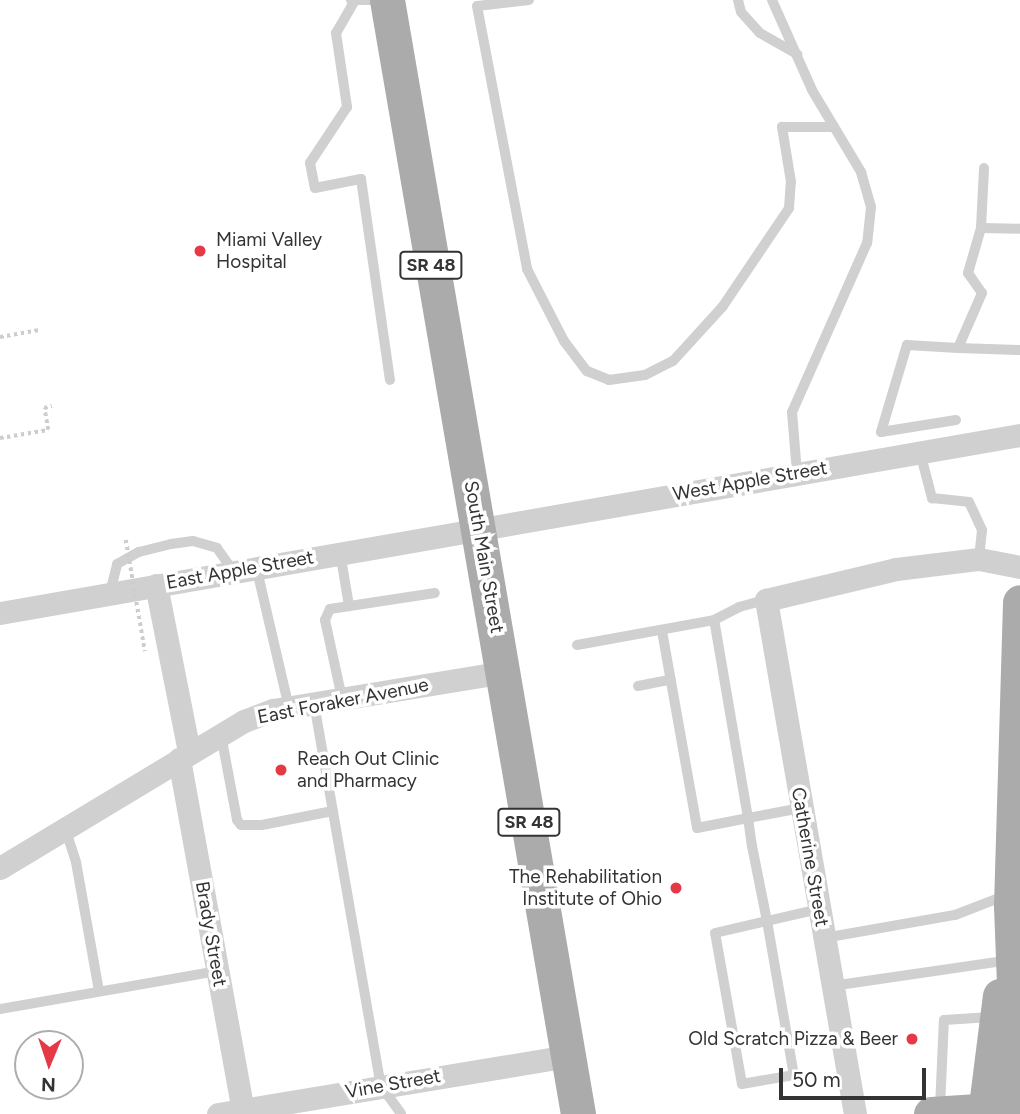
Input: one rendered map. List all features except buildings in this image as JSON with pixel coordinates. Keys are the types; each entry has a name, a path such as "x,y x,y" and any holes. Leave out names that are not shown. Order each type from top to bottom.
{"main road":[{"name":"South Main Street","path":"364,1 405,125 480,530 578,1114"},
{"path":"1006,1111 1013,979 1011,900 1020,601"},
{"path":"1006,1111 997,1017 1013,979"},
{"path":"935,1113 1006,1111"}],"street":[{"name":"West Apple Street","path":"480,530 1020,435"},
{"name":"East Apple Street","path":"0,613 256,566 480,530"},
{"path":"766,600 896,569 979,559 1020,567"},
{"name":"Brady Street","path":"156,585 243,1110"},
{"name":"Catherine Street","path":"766,600 855,1114"},
{"name":"East Foraker Avenue","path":"0,868 244,720 314,703 504,672"},
{"name":"Vine Street","path":"218,1114 568,1056"}],"lane":[{"path":"373,0 364,1 335,33 346,107 310,163 314,187 361,179 390,380"},
{"path":"529,0 477,6 527,269 564,341 587,371 610,380 645,375 673,361 723,306 789,208 790,171 782,127 834,127"},
{"path":"738,0 741,12 760,33 797,54"},
{"path":"772,0 834,127 862,172 871,207 867,243 792,412 797,473"},
{"path":"958,348 982,293 968,273 981,228 984,168"},
{"path":"981,228 1020,229"},
{"path":"888,457 881,432 907,345 1020,351"},
{"path":"881,432 956,421"},
{"path":"920,452 932,498 969,502 982,530 979,559"},
{"path":"110,593 117,564 128,556 171,544 204,542 217,548 233,571"},
{"path":"340,552 349,606"},
{"path":"256,566 289,708"},
{"path":"342,698 325,620 331,609 435,593"},
{"path":"577,645 714,620 739,607 766,600"},
{"path":"714,620 748,818 767,921 794,1075 742,1084 715,933 767,921 819,909"},
{"path":"662,631 697,828 801,808"},
{"path":"638,686 670,680"},
{"path":"314,703 381,1086 401,1114"},
{"path":"220,734 237,820 242,825 262,825 333,811"},
{"path":"65,828 76,862 99,991"},
{"path":"824,938 955,915 1011,900"},
{"path":"0,1009 218,971"},
{"path":"832,986 1013,979"},
{"path":"935,1113 944,1020 997,1017"}],"path":[{"path":"0,337 39,330"},
{"path":"0,438 48,430 44,408 52,407"},
{"path":"126,540 145,651"}],"place":[{"name":"Miami Valley Hospital","path":"200,251"},
{"name":"Reach Out Clinic and Pharmacy","path":"281,770"},
{"name":"The Rehabilitation Institute of Ohio","path":"676,888"},
{"name":"Old Scratch Pizza & Beer","path":"912,1039"}]}
